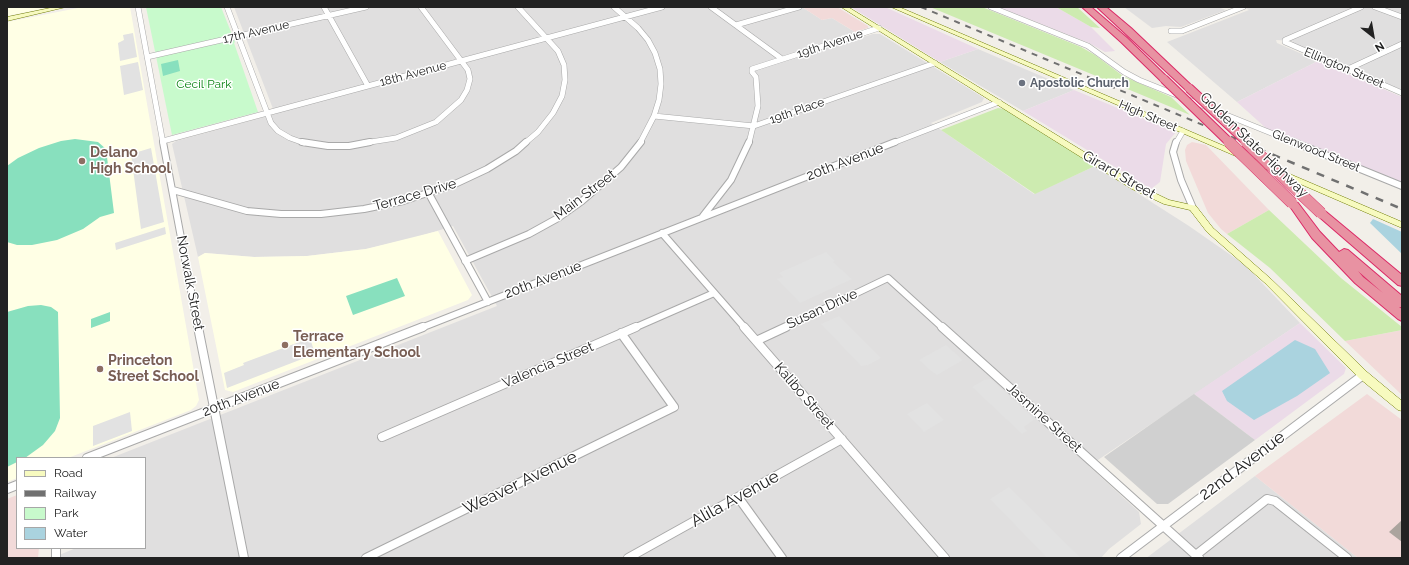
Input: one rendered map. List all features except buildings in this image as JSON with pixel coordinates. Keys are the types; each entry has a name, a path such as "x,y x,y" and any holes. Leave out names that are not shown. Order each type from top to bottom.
{"highway":[{"name":"Golden State Highway","path":"1086,7 1109,25 1361,269 1402,303"},
{"name":"Golden State Highway","path":"1100,7 1128,30 1321,213 1402,282"},
{"path":"1293,204 1316,235 1340,260 1360,280 1402,316"}],"main road":[{"path":"7,19 63,7"},
{"name":"Girard Street","path":"844,7 1139,190 1167,202 1193,208"},
{"name":"High Street","path":"894,7 1402,224"},
{"path":"1193,208 1210,230 1268,281 1363,375 1402,407"}],"street":[{"name":"Norwalk Street","path":"138,7 213,409 217,418 244,558"},
{"path":"227,7 266,114 278,131 290,138 306,144 349,146 396,138 436,122 461,100 467,90 470,79 468,70 421,7"},
{"path":"324,7 368,86"},
{"name":"17th Avenue","path":"147,57 366,7"},
{"name":"Terrace Drive","path":"173,190 238,209 269,214 326,214 364,209 403,201 429,194 477,175 507,157 524,145 538,132 554,113 562,96 565,80 564,65 558,51 548,38 518,7"},
{"name":"Main Street","path":"465,261 529,234 558,218 582,201 621,167 636,150 646,134 659,100 661,84 660,69 655,53 648,40 614,7"},
{"name":"18th Avenue","path":"163,141 662,7"},
{"path":"711,7 782,59"},
{"path":"736,25 799,7"},
{"name":"Glenwood Street","path":"991,7 1088,46 1124,72 1139,80 1402,186"},
{"path":"1171,31 1182,30 1243,7"},
{"name":"Ellington Street","path":"1361,7 1286,40 1285,42 1402,92"},
{"path":"1375,7 1402,17"},
{"name":"19th Avenue","path":"754,126 758,106 756,77 752,72 752,69 879,28"},
{"path":"1348,69 1402,44"},
{"name":"19th Place","path":"654,116 754,126 935,63"},
{"name":"20th Avenue","path":"90,457 999,102"},
{"path":"702,218 731,180 741,161 754,126"},
{"path":"1183,131 1173,152 1193,208"},
{"path":"429,194 488,302"},
{"name":"Kalibo Street","path":"662,233 945,558"},
{"name":"Susan Drive","path":"756,341 888,278"},
{"name":"Jasmine Street","path":"888,278 1198,557"},
{"name":"Valencia Street","path":"382,437 714,293"},
{"name":"Weaver Avenue","path":"366,558 674,407 621,333"},
{"name":"22nd Avenue","path":"1121,558 1363,375"},
{"name":"Alila Avenue","path":"628,558 842,439"},
{"path":"738,497 782,558"},
{"path":"1198,557 1267,500 1275,501 1347,558"}],"shaded area":[{"path":"7,7 51,7 7,16"},
{"path":"83,7 130,7 199,400 196,406 191,410 71,457 16,457 16,478 7,482 7,22"},
{"path":"234,7 802,7 822,20 832,18 863,37 873,34 880,34 984,98 982,102 931,123 1034,194 1095,166 1189,226 1245,265 1300,323 1089,466 1139,512 1141,524 1109,549 1101,558 52,558 74,549 146,549 146,457 114,457 497,306 453,226 417,237 366,249 307,256 254,257 205,253 198,257 172,144 176,141 275,114"},
{"path":"802,7 837,7 868,26 868,28 855,32 832,18 822,20"},
{"path":"851,7 885,7 978,49 940,62"},
{"path":"998,7 1056,7 1091,27 1115,51 1105,52 1089,43"},
{"path":"1124,7 1218,7 1226,10 1181,27 1166,26 1152,28"},
{"path":"1243,7 1402,7 1402,90 1294,44 1292,41 1276,40 1277,43 1318,61 1237,102 1167,42 1249,10"},
{"path":"133,33 137,57 120,61 118,43 124,40 123,35"},
{"path":"978,49 1074,90 1023,111 940,62"},
{"path":"1318,61 1402,97 1402,182 1267,129 1237,102"},
{"path":"138,62 143,90 124,95 120,66"},
{"path":"1074,90 1176,132 1166,144 1160,182 1151,189 1023,111"},
{"path":"1192,142 1206,145 1269,210 1227,234 1221,229 1208,213 1186,161 1185,150 1187,145"},
{"path":"151,148 164,222 141,229 131,154"},
{"path":"165,227 166,234 116,250 115,243"},
{"name":"Terrace Elementary School","path":"438,231 472,295 468,300 233,392 225,390 198,257 205,253 254,257 307,256 366,249"},
{"path":"826,252 835,261 833,262 852,279 800,303 777,279 783,277 779,273"},
{"path":"839,316 881,358 868,365 861,366 821,324"},
{"path":"1300,323 1346,368 1344,374 1255,440 1194,394"},
{"path":"1402,330 1402,395 1345,341"},
{"path":"310,338 315,354 227,388 224,373 244,365 243,363"},
{"path":"946,345 963,360 937,375 919,360"},
{"path":"991,379 1035,419 1024,427 1027,431 1022,434 972,387 984,380"},
{"path":"1194,394 1255,440 1168,504 1157,504 1104,457"},
{"path":"1367,394 1402,420 1402,558 1358,558 1255,476"},
{"path":"927,403 944,420 924,432 907,414"},
{"path":"130,412 132,431 93,446 93,426"},
{"path":"1255,476 1358,558 1146,558 1149,556"},
{"path":"1009,487 1081,558 1047,558 990,499"},
{"path":"16,495 16,549 39,549 38,558 7,558 7,499"}],"green space":[{"name":"Cecil Park","path":"146,7 221,7 235,42 234,43 258,112 172,135"},
{"path":"930,7 982,7 1081,47 1095,55 1123,76 1171,97 1190,115"},
{"path":"1056,7 1077,7 1100,28 1091,27"},
{"path":"178,60 180,71 163,76 161,64"},
{"path":"998,108 1004,109 1095,166 1035,194 941,130"},
{"path":"75,139 98,142 106,149 114,213 100,217 83,229 57,240 32,245 17,245 7,242 7,166 18,158 39,148 61,141"},
{"path":"1269,210 1341,278 1402,327 1402,330 1345,341 1270,268 1227,234"},
{"path":"397,278 405,296 353,315 346,296"},
{"path":"41,305 51,307 58,312 60,418 55,431 43,445 26,457 16,457 16,462 7,467 7,312 28,306"},
{"path":"110,312 110,321 91,328 91,319"}],"water":[{"path":"1373,219 1402,232 1402,254 1370,223"},
{"path":"1295,340 1315,349 1330,373 1297,396 1254,420 1227,401 1222,391"}],"railway":[{"path":"921,7 1246,143"},
{"path":"1243,142 1402,209"}],"place":[{"name":"Apostolic Church","path":"1022,83"},
{"name":"Delano High School","path":"82,161"},
{"name":"Terrace Elementary School","path":"285,345"},
{"name":"Princeton Street School","path":"100,369"}]}
